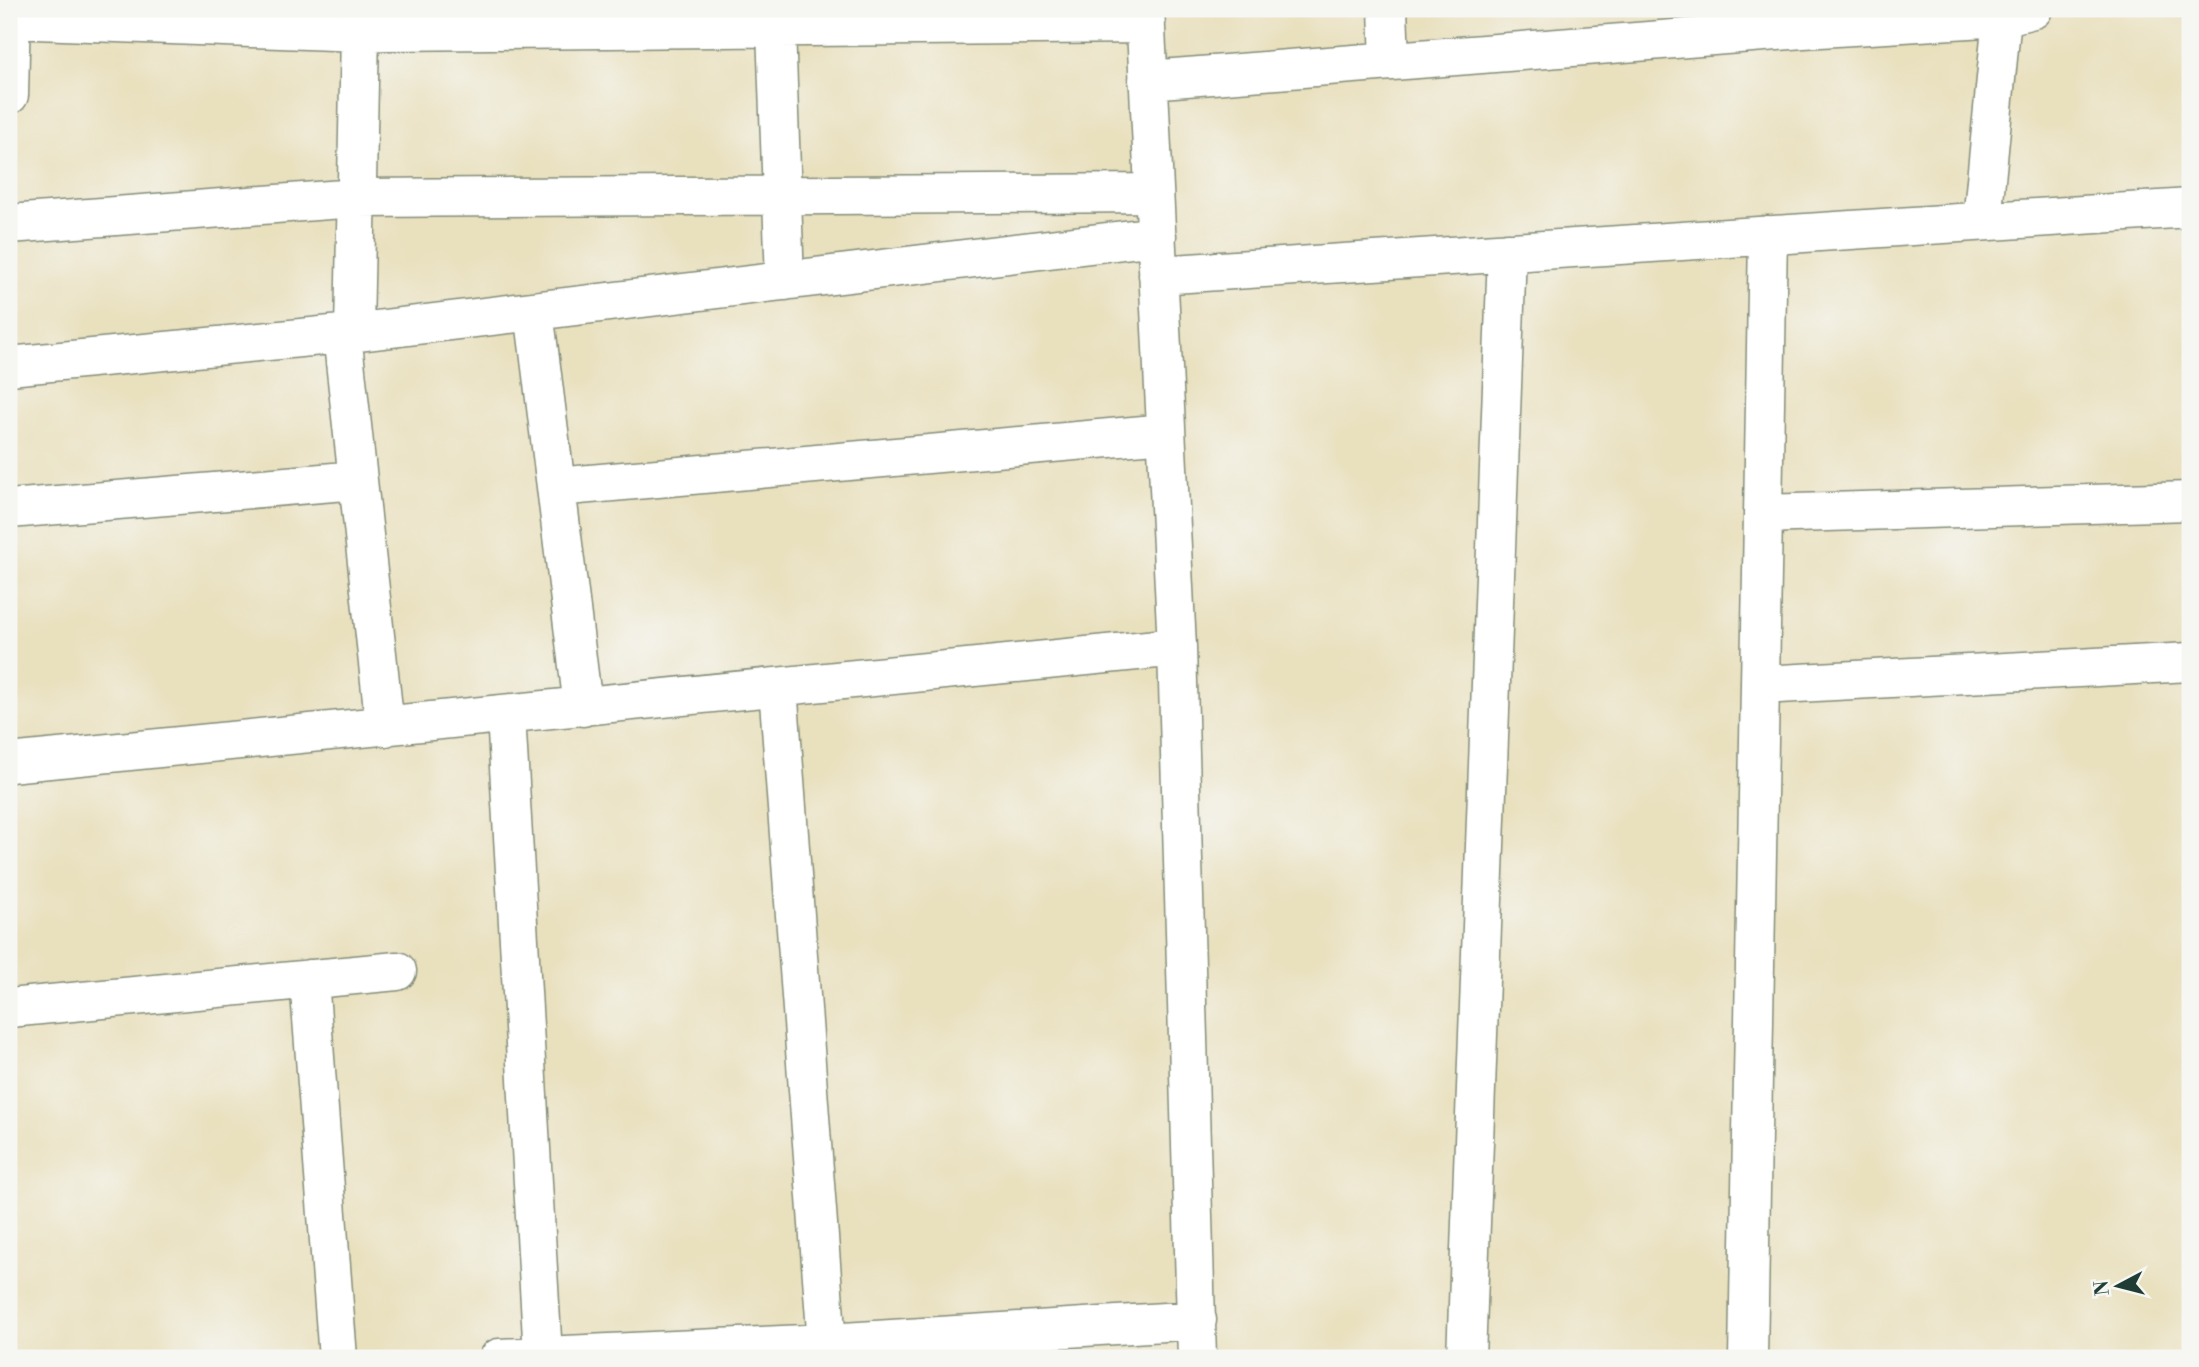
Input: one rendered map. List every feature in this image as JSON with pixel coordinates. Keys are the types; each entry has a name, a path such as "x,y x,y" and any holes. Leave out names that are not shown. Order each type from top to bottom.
{"street":[{"path":"1388,9 1390,61"},
{"path":"1149,80 1390,61 1802,19 2017,13 1982,221"},
{"path":"9,95 10,16 776,29 1146,16 1177,647 1196,1358"},
{"path":"378,24 356,198 348,333 358,480 385,727"},
{"path":"776,29 785,281"},
{"path":"9,224 356,198 1154,193"},
{"path":"1158,275 2190,208"},
{"path":"1755,1357 1760,685 1768,235"},
{"path":"9,366 348,333 1157,236"},
{"path":"1466,1358 1507,252"},
{"path":"534,311 583,707"},
{"path":"555,487 1166,433"},
{"path":"9,509 358,480"},
{"path":"1763,514 2190,501"},
{"path":"9,763 1177,647"},
{"path":"1760,685 2190,662"},
{"path":"778,687 827,1351"},
{"path":"506,715 543,1356"},
{"path":"9,1008 397,971"},
{"path":"309,979 338,1358"},
{"path":"499,1358 827,1351 1197,1320"}]}
